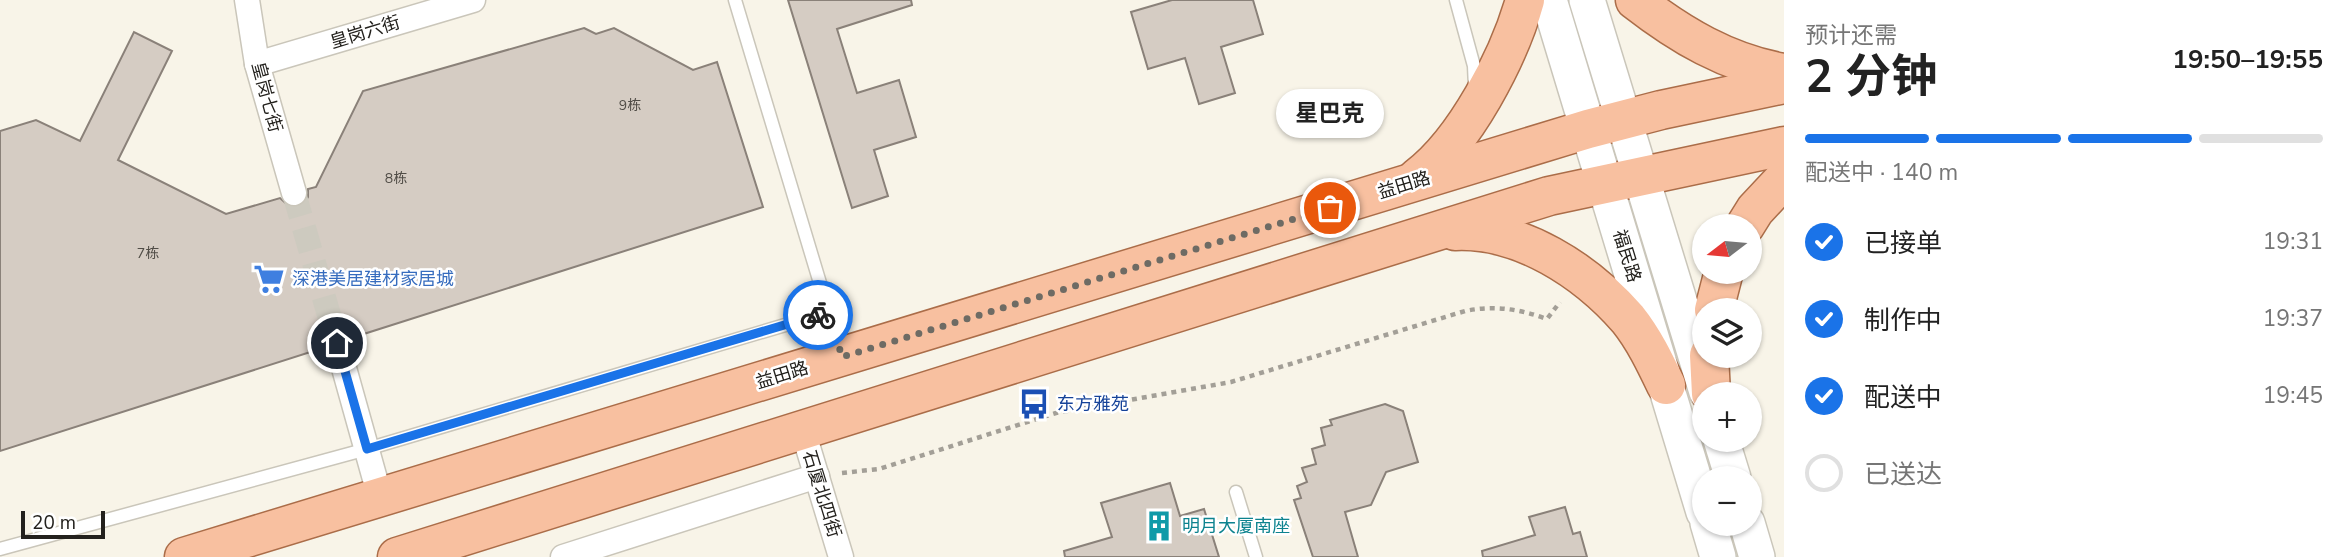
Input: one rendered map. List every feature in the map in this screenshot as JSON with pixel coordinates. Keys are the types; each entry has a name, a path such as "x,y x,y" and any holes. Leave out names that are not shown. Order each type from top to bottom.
{"main road":[{"path":"1407,184 1435,163 1471,114 1496,73 1513,37 1525,0"},
{"name":"福民路","path":"1549,0 1606,124 1623,180 1704,382"},
{"name":"福民路","path":"1587,0 1606,124"},
{"path":"1635,0 1707,48 1743,63 1784,73"},
{"name":"益田路","path":"184,557 1606,124 1784,85"},
{"path":"397,557 1549,196 1784,146"},
{"name":"福民路","path":"1623,180 1666,385 1692,472"},
{"path":"1432,232 1467,230 1498,235 1537,249 1573,270 1603,294 1629,321 1650,352 1666,385"},
{"path":"1712,536 1718,557"},
{"path":"1751,536 1757,557"}],"street":[{"name":"皇岗七街","path":"247,0 257,64 294,193"},
{"name":"皇岗六街","path":"257,64 473,0"},
{"path":"337,343 380,497"},
{"name":"石厦北四街","path":"803,431 841,557"},
{"path":"562,557 817,476"}],"lane":[{"path":"736,0 842,357"},
{"path":"1456,0 1474,66 1475,100 1471,114"},
{"path":"0,549 367,449 829,312"},
{"path":"1236,492 1256,557"}],"path":[{"path":"817,476 879,469 1056,413 1231,382 1465,311 1487,307 1509,308 1547,319 1558,304 1573,270"}],"building":[{"path":"788,0 911,0 912,5 837,29 857,93 899,80 916,137 874,150 888,196 852,208"},
{"path":"1172,0 1253,0 1263,34 1221,47 1235,93 1199,104 1185,58 1148,69 1131,12"},
{"name":"深港美居建材家居城","path":"584,28 596,34 614,28 693,70 717,62 763,207 351,338 341,329 332,329 323,339 323,348 0,451 0,131 36,120 80,141 134,32 172,51 118,160 226,214 280,198 290,207 304,204 308,189 316,187 363,91"},
{"path":"1385,404 1403,411 1418,462 1386,472 1371,505 1345,512 1358,557 1313,557 1294,500 1301,498 1297,486 1307,482 1302,468 1316,464 1312,449 1325,445 1321,428 1332,425 1330,420"},
{"name":"明月大厦南座","path":"1170,483 1180,516 1204,509 1219,557 1065,557 1064,551 1112,537 1101,503"},
{"path":"1565,507 1573,534 1580,532 1587,557 1483,557 1482,551 1535,535 1529,517"}],"tunnel":[{"path":"294,193 337,343"}],"way so far":[{"path":"818,315 829,312 842,357 1330,208"}],"place":[{"name":"星巴克","path":"1330,208"},
{"name":"深港美居建材家居城","path":"269,279"},
{"name":"东方雅苑","path":"1034,404"},
{"name":"明月大厦南座","path":"1159,526"}],"route":[{"path":"337,343 367,449 818,315"}]}
